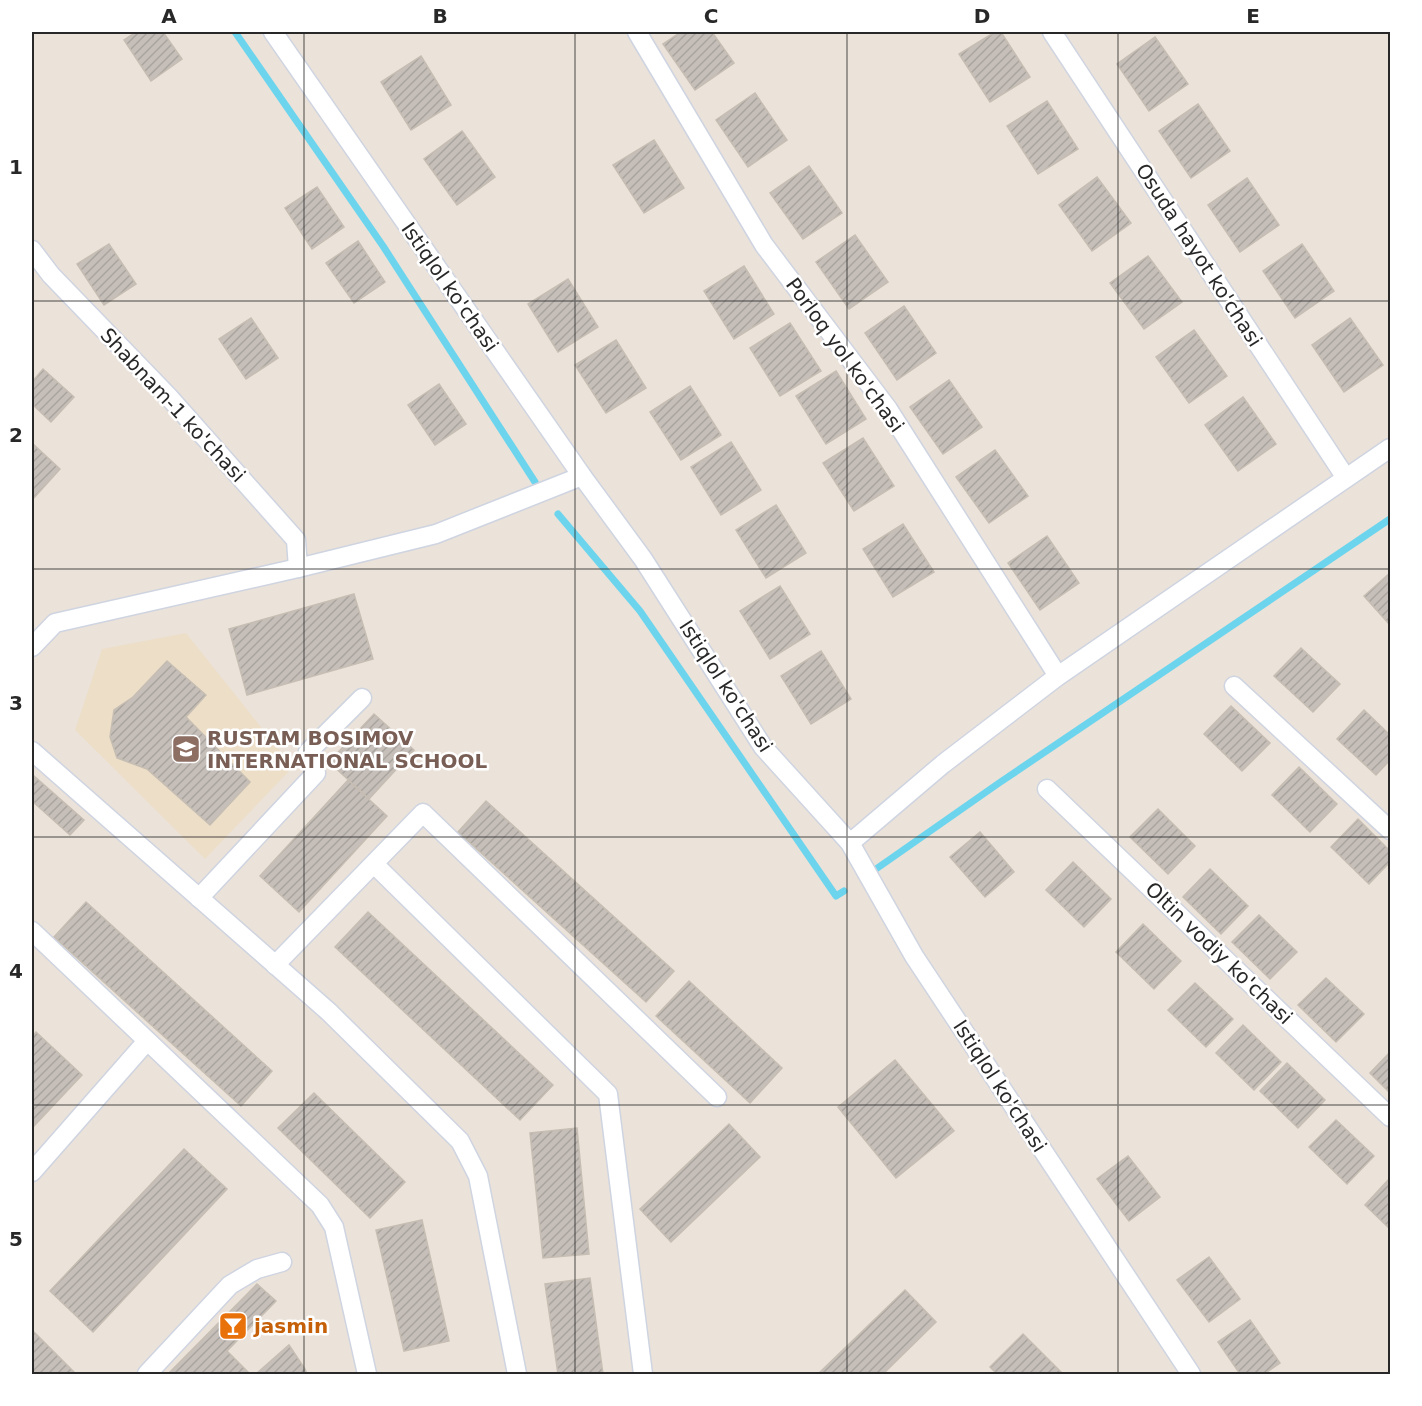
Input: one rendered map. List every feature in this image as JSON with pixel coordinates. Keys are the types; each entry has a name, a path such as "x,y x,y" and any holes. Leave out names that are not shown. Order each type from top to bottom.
{"street":[{"name":"Istiqlol ko'chasi","path":"273,32 582,476 643,559 763,747 850,843 915,956 1191,1374"},
{"name":"Porloq yol ko'chasi","path":"638,32 764,245 888,409 1058,676"},
{"name":"Osuda hayot ko'chasi","path":"1052,32 1346,478"},
{"name":"Shabnam-1 ko'chasi","path":"32,250 51,275 168,396 296,540 298,568"},
{"path":"850,843 943,764 1058,676 1390,448"},
{"path":"32,647 55,623 436,534 582,476"},
{"path":"1234,686 1390,830"},
{"path":"199,898 316,773 308,752 362,698"},
{"path":"32,751 329,1012 460,1141 478,1176 517,1374"},
{"name":"Oltin vodiy ko'chasi","path":"1047,789 1390,1117"},
{"path":"274,965 423,813 717,1097"},
{"path":"374,864 608,1094 643,1374"},
{"path":"32,931 320,1205 334,1227 367,1374"},
{"path":"32,1172 147,1041"},
{"path":"147,1374 230,1285 256,1269 282,1262"}],"shaded area":[{"name":"RUSTAM BOSIMOV INTERNATIONAL SCHOOL","path":"186,633 293,767 205,859 75,730 102,649"}],"building":[{"path":"136,32 163,32 182,59 151,81 124,40"},
{"path":"681,32 712,32 734,63 695,90 663,44"},
{"path":"995,32 1001,32 1030,77 990,102 959,54"},
{"path":"1155,37 1188,84 1149,111 1117,64"},
{"path":"421,56 451,105 411,130 381,82"},
{"path":"755,93 787,140 748,167 716,120"},
{"path":"1047,101 1078,149 1038,174 1007,126"},
{"path":"1198,104 1230,151 1191,178 1159,131"},
{"path":"462,131 495,177 457,205 424,159"},
{"path":"654,140 684,188 644,213 613,165"},
{"path":"809,166 842,213 803,239 770,193"},
{"path":"1097,177 1131,223 1092,251 1059,205"},
{"path":"1247,178 1279,225 1240,252 1208,205"},
{"path":"317,187 344,227 312,249 285,208"},
{"path":"855,235 888,282 849,309 816,262"},
{"path":"358,241 385,282 354,303 326,263"},
{"path":"109,244 136,284 104,305 77,264"},
{"path":"1302,244 1334,291 1295,318 1263,271"},
{"path":"1148,256 1182,302 1144,329 1110,283"},
{"path":"744,266 774,314 734,339 704,291"},
{"path":"568,279 598,327 558,352 528,304"},
{"path":"904,306 936,353 897,380 865,333"},
{"path":"251,318 278,358 246,379 219,339"},
{"path":"1350,318 1383,365 1344,392 1312,345"},
{"path":"790,323 821,371 780,396 750,348"},
{"path":"1194,330 1227,376 1189,403 1156,357"},
{"path":"616,340 646,388 606,413 575,365"},
{"path":"43,369 74,397 51,422 32,404 32,382"},
{"path":"836,371 866,419 826,444 796,396"},
{"path":"949,380 982,427 943,454 910,407"},
{"path":"439,384 466,424 435,445 408,405"},
{"path":"690,386 721,435 681,460 650,412"},
{"path":"1243,397 1276,444 1238,471 1205,425"},
{"path":"863,438 894,486 854,511 823,463"},
{"path":"731,442 761,490 721,515 691,467"},
{"path":"32,443 60,469 32,500"},
{"path":"995,450 1028,496 989,523 956,477"},
{"path":"776,505 806,553 766,578 736,530"},
{"path":"903,524 934,572 893,597 863,549"},
{"path":"1047,536 1079,583 1040,610 1008,563"},
{"path":"1390,573 1390,625 1364,596"},
{"path":"780,586 810,634 770,659 740,611"},
{"path":"354,594 373,659 247,695 229,629"},
{"path":"1301,648 1340,684 1313,712 1274,676"},
{"path":"821,651 851,699 811,724 781,676"},
{"path":"167,661 206,695 186,717 250,782 210,825 147,769 117,758 110,737 114,710 133,697"},
{"path":"1231,706 1270,743 1242,771 1204,734"},
{"path":"1364,710 1390,735 1390,760 1376,775 1337,739"},
{"path":"374,714 414,750 369,799 329,762"},
{"path":"1299,767 1337,804 1310,832 1272,795"},
{"path":"34,776 84,820 70,835 32,801"},
{"path":"348,780 387,816 299,912 260,876"},
{"path":"486,801 674,971 646,1002 458,832"},
{"path":"1158,809 1195,846 1168,874 1130,837"},
{"path":"1358,819 1390,851 1390,862 1369,884 1331,847"},
{"path":"980,832 1014,872 985,897 950,857"},
{"path":"1073,862 1111,899 1084,927 1046,890"},
{"path":"1210,869 1248,906 1221,934 1183,897"},
{"path":"86,902 272,1071 241,1106 54,937"},
{"path":"368,912 553,1085 520,1120 335,947"},
{"path":"1259,915 1297,952 1270,979 1232,942"},
{"path":"1143,924 1181,961 1154,989 1116,952"},
{"path":"1326,978 1364,1014 1336,1042 1298,1005"},
{"path":"689,981 782,1068 750,1103 656,1016"},
{"path":"1195,983 1233,1019 1206,1047 1168,1010"},
{"path":"1243,1025 1281,1062 1254,1090 1216,1053"},
{"path":"36,1032 82,1075 32,1128 32,1037"},
{"path":"1390,1052 1390,1093 1370,1073"},
{"path":"895,1060 954,1131 896,1178 838,1107"},
{"path":"1287,1063 1325,1100 1298,1128 1260,1091"},
{"path":"314,1093 405,1182 370,1218 278,1128"},
{"path":"1336,1120 1374,1156 1347,1184 1309,1147"},
{"path":"729,1124 760,1157 671,1242 640,1209"},
{"path":"577,1128 589,1254 543,1258 530,1133"},
{"path":"184,1149 227,1189 93,1332 50,1291"},
{"path":"1128,1156 1160,1197 1129,1221 1097,1179"},
{"path":"1390,1178 1390,1229 1365,1205"},
{"path":"422,1220 449,1341 404,1351 376,1230"},
{"path":"1209,1257 1240,1299 1209,1322 1177,1280"},
{"path":"590,1278 603,1374 558,1374 545,1284"},
{"name":"jasmin","path":"257,1284 276,1301 227,1351 250,1374 168,1374"},
{"path":"905,1290 936,1322 883,1374 818,1374"},
{"path":"1250,1320 1280,1363 1264,1374 1240,1374 1218,1342"},
{"path":"32,1330 76,1374 34,1374 32,1372"},
{"path":"1023,1334 1063,1374 997,1374 990,1367"},
{"name":"jasmin","path":"289,1345 307,1374 256,1374"}],"waterway":[{"path":"235,32 383,246 535,482"},
{"path":"558,514 640,611 836,896 844,891"},
{"path":"876,869 999,783 1390,519"}],"place":[{"name":"RUSTAM BOSIMOV INTERNATIONAL SCHOOL","path":"186,749"},
{"name":"jasmin","path":"233,1326"}]}
